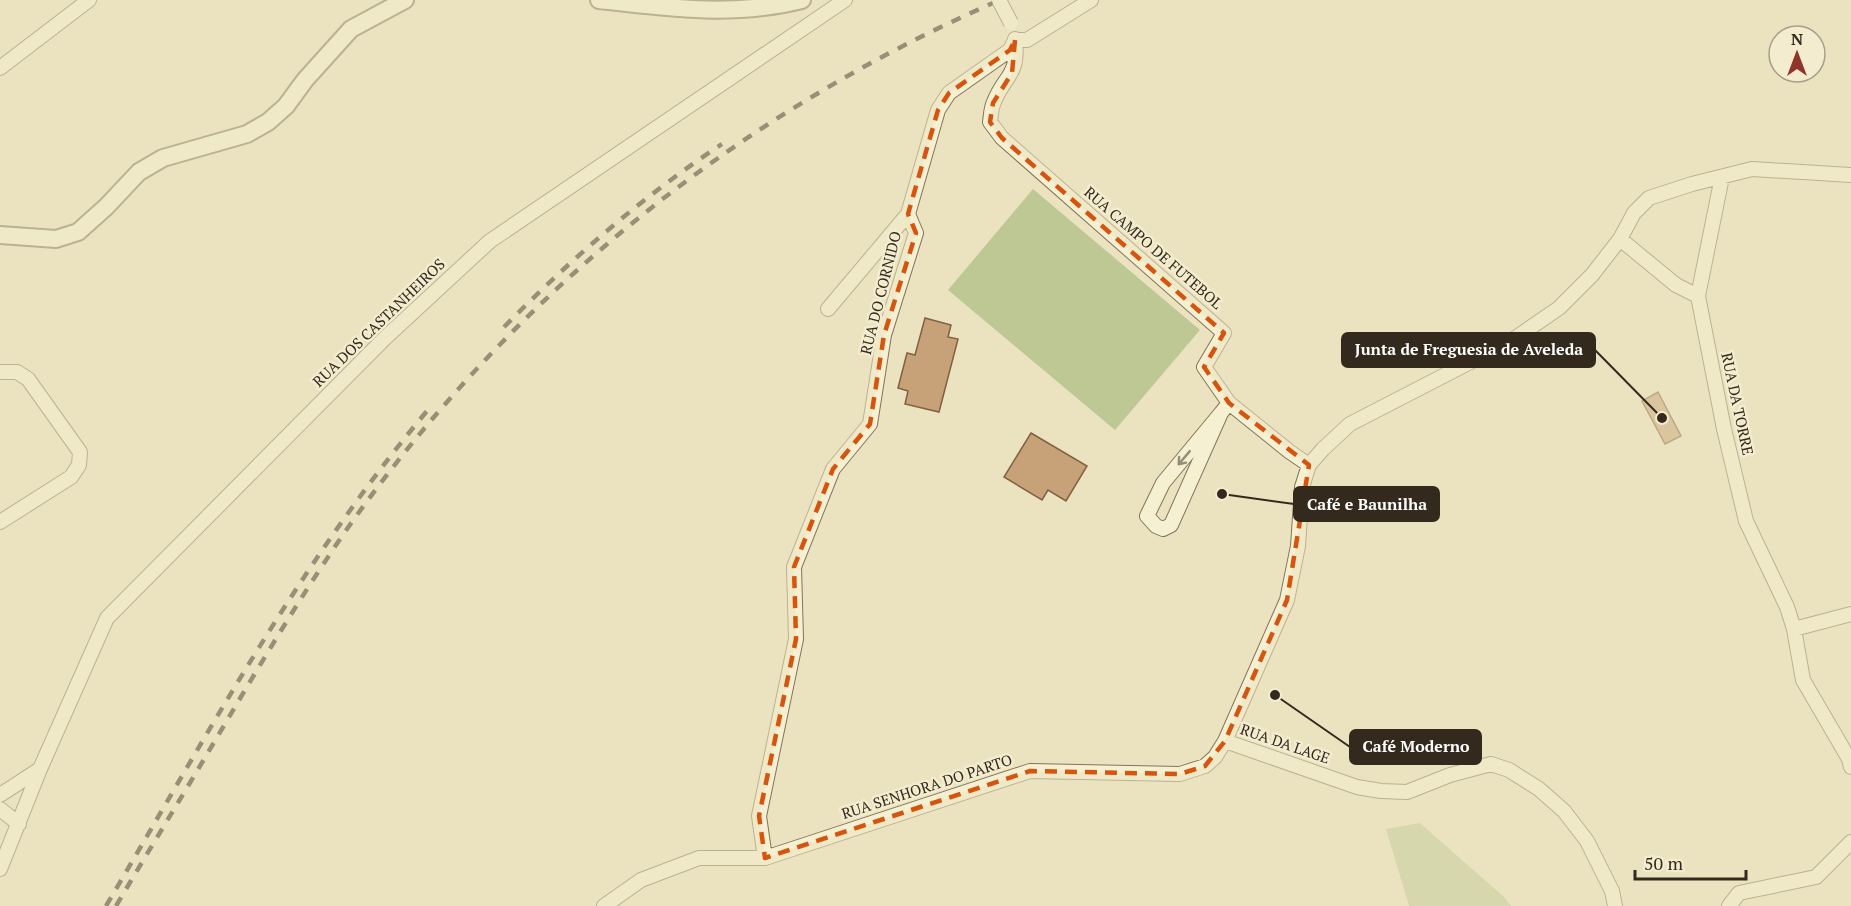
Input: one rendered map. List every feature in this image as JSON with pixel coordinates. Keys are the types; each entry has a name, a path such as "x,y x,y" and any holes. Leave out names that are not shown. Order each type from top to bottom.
{"street":[{"path":"0,68 89,0"},
{"path":"0,235 56,239 78,232 106,207 139,172 163,158 247,134 268,123 286,106 305,80 351,29 405,0"},
{"path":"599,0 732,11 783,5 802,0"},
{"name":"RUA DOS CASTANHEIROS","path":"0,869 40,769 108,618 385,338 490,241 845,0"},
{"path":"999,0 1011,23 1015,40"},
{"name":"RUA DO CORNIDO","path":"765,858 759,816 796,639 794,567 833,469 870,424 884,335 916,233 908,214 938,110 949,93 1011,50 1015,40 1027,40 1091,0"},
{"name":"RUA CAMPO DE FUTEBOL","path":"1015,40 1016,57 1012,73 993,103 990,122 1002,138 1224,333 1204,367 1225,408 1309,465"},
{"name":"RUA SENHORA DO PARTO","path":"604,906 641,880 699,858 765,858 1030,771 1180,774 1205,766 1215,757 1225,741 1287,600 1298,546 1302,487 1309,465 1350,424 1510,341 1559,308 1592,275 1620,239 1634,213 1649,198 1692,184 1752,170 1851,175"},
{"name":"RUA DA TORRE","path":"1722,177 1698,296 1724,429 1746,521 1787,607 1794,629 1803,680 1849,759 1851,767"},
{"path":"828,309 908,214"},
{"path":"1620,239 1676,285 1698,296"},
{"path":"0,372 6,370 17,372 28,379 80,452 79,465 71,477 0,522"},
{"path":"1225,408 1171,525 1163,529 1156,526 1147,516 1163,483 1225,408"},
{"path":"1794,629 1851,614"},
{"name":"RUA DA LAGE","path":"1225,741 1357,787 1382,791 1407,792 1450,775 1491,764 1509,770 1539,789 1564,811 1587,841 1612,891 1615,906"},
{"path":"0,795 40,769"},
{"path":"0,809 19,824"},
{"path":"1729,906 1739,893 1816,877 1851,842"}],"highlighted area":[{"path":"1015,40 1012,73 993,103 990,122 1002,138 1224,333 1204,367 1229,403 1309,465 1287,600 1225,741 1205,766 1180,774 1030,771 765,858 759,816 796,639 794,567 833,469 870,424 884,335 916,233 908,214 938,110 949,93 1010,50"}],"green space":[{"path":"1033,189 1200,330 1115,430 948,290"},
{"path":"1420,823 1504,897 1511,906 1409,906 1386,829"}],"building":[{"path":"925,318 951,325 948,337 958,339 939,412 905,404 908,391 898,388 907,353 915,355"},
{"path":"1658,392 1681,436 1665,444 1642,401"},
{"path":"1031,433 1087,466 1066,501 1048,490 1042,500 1004,477"}],"railway":[{"path":"116,906 264,659 347,529 412,444 482,364 557,289 637,220 721,156 810,98 903,46 1000,0"},
{"path":"504,327 608,230 664,185 722,144"},
{"path":"106,906 218,715 296,589 337,528 427,411"}],"place":[{"name":"Junta de Freguesia de Aveleda","path":"1662,418"},
{"name":"Café e Baunilha","path":"1222,494"},
{"name":"Café Moderno","path":"1275,695"}]}
